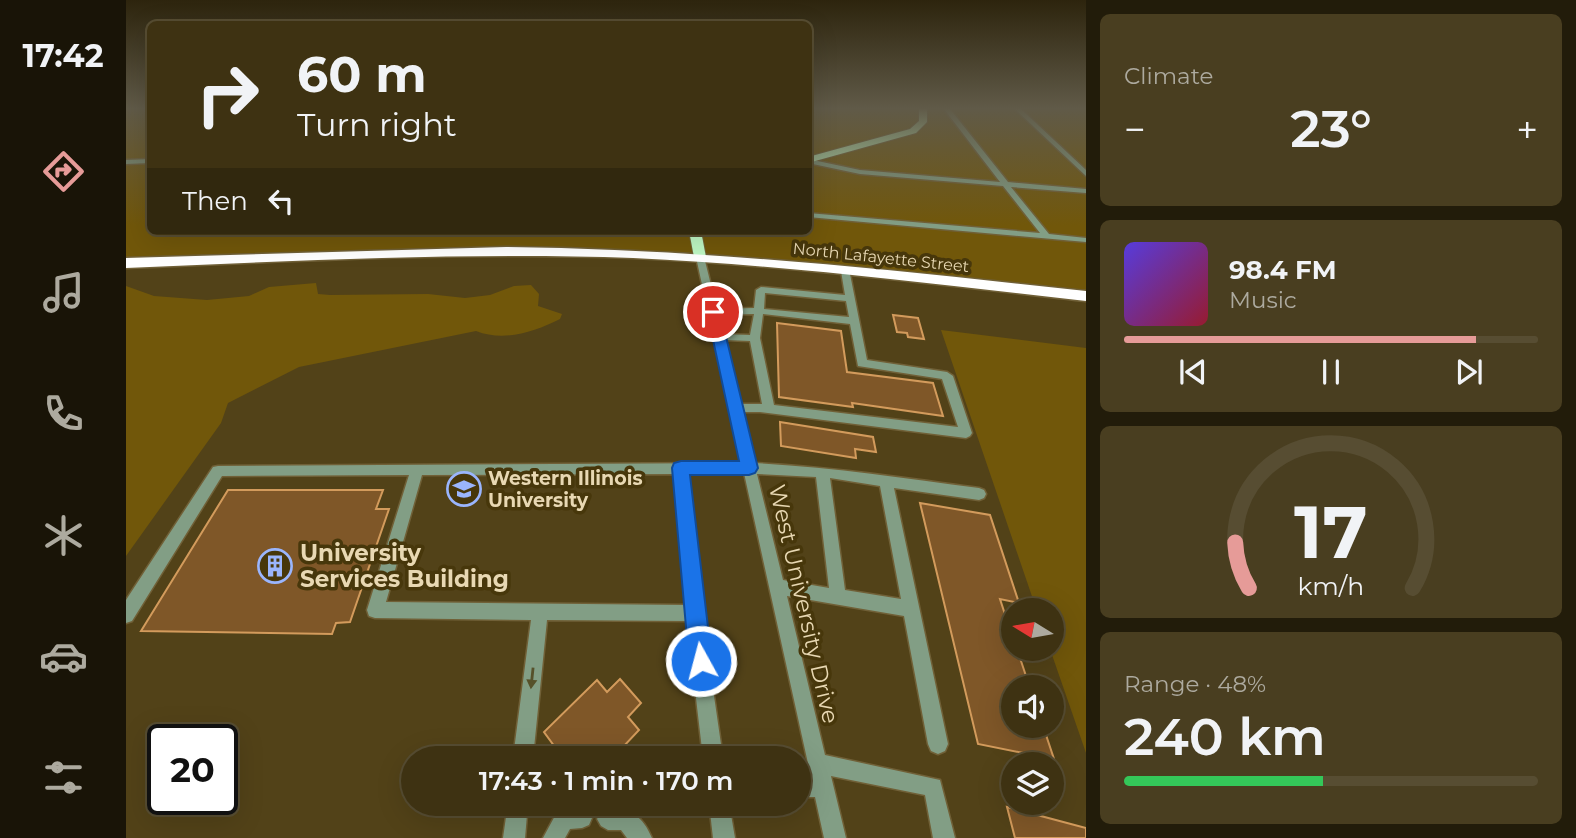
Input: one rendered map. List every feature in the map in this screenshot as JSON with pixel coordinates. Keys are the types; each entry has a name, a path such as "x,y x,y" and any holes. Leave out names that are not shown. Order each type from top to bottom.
{"highway":[{"name":"North Lafayette Street","path":"126,262 491,251 700,257 1086,296"}],"main road":[{"path":"812,159 851,148"},
{"path":"696,235 700,257"}],"street":[{"path":"978,148 1046,236"},
{"path":"1059,148 1086,174"},
{"path":"126,162 147,161"},
{"path":"812,161 860,172 1086,191"},
{"path":"812,215 1086,240"},
{"name":"West University Drive","path":"700,257 835,838"},
{"path":"736,408 769,409 966,433 947,376 862,363 846,271"},
{"path":"769,409 755,338 761,290 850,298"},
{"path":"713,312 759,311 854,321"},
{"path":"719,337 755,338"},
{"path":"681,468 694,613 711,746"},
{"path":"126,615 218,471 749,468 822,472 979,494"},
{"path":"417,470 375,610 694,613"},
{"path":"822,472 838,597"},
{"path":"886,480 938,744"},
{"path":"777,587 911,609"},
{"path":"524,746 540,611"},
{"path":"818,764 933,788 944,838"},
{"path":"811,787 823,787"},
{"path":"514,838 517,816"},
{"path":"721,816 724,838"},
{"path":"554,838 564,818 582,818"},
{"path":"608,819 626,820 641,838"}],"shaded area":[{"path":"126,148 147,148 147,235 812,235 812,148 1086,148 1086,296 817,268 570,252 126,262"},
{"path":"316,283 318,294 428,294 465,298 490,295 514,286 531,285 539,294 538,306 562,314 560,319 550,324 519,334 497,336 476,331 299,367 228,403 221,423 126,556 126,286 154,296 207,300 249,296 269,287"},
{"path":"941,330 1086,348 1086,753 1064,689 1064,675 1059,675 1054,662 1064,662 1064,598 1033,598"}],"building":[{"path":"893,315 918,318 924,339 897,332"},
{"path":"777,323 841,331 847,372 933,383 943,416 852,403 853,407 779,397"},
{"path":"780,422 873,437 876,452 855,449 856,458 781,446"},
{"name":"University Services Building","path":"228,490 383,490 376,509 389,509 350,622 336,623 332,634 141,631"},
{"path":"920,503 990,515 1017,598 1000,599 1001,662 1021,662 1026,675 1001,675 1001,738 1047,738 1052,752 1019,752 978,744"},
{"path":"620,679 641,703 628,717 639,730 624,746 554,746 544,732 597,680 607,692"},
{"path":"1009,815 1037,815 1086,828 1086,838 1015,838"}],"place":[{"name":"Western Illinois University","path":"464,489"},
{"name":"University Services Building","path":"275,566"}],"route":[{"path":"701,661 681,468 749,468 713,312"}]}
